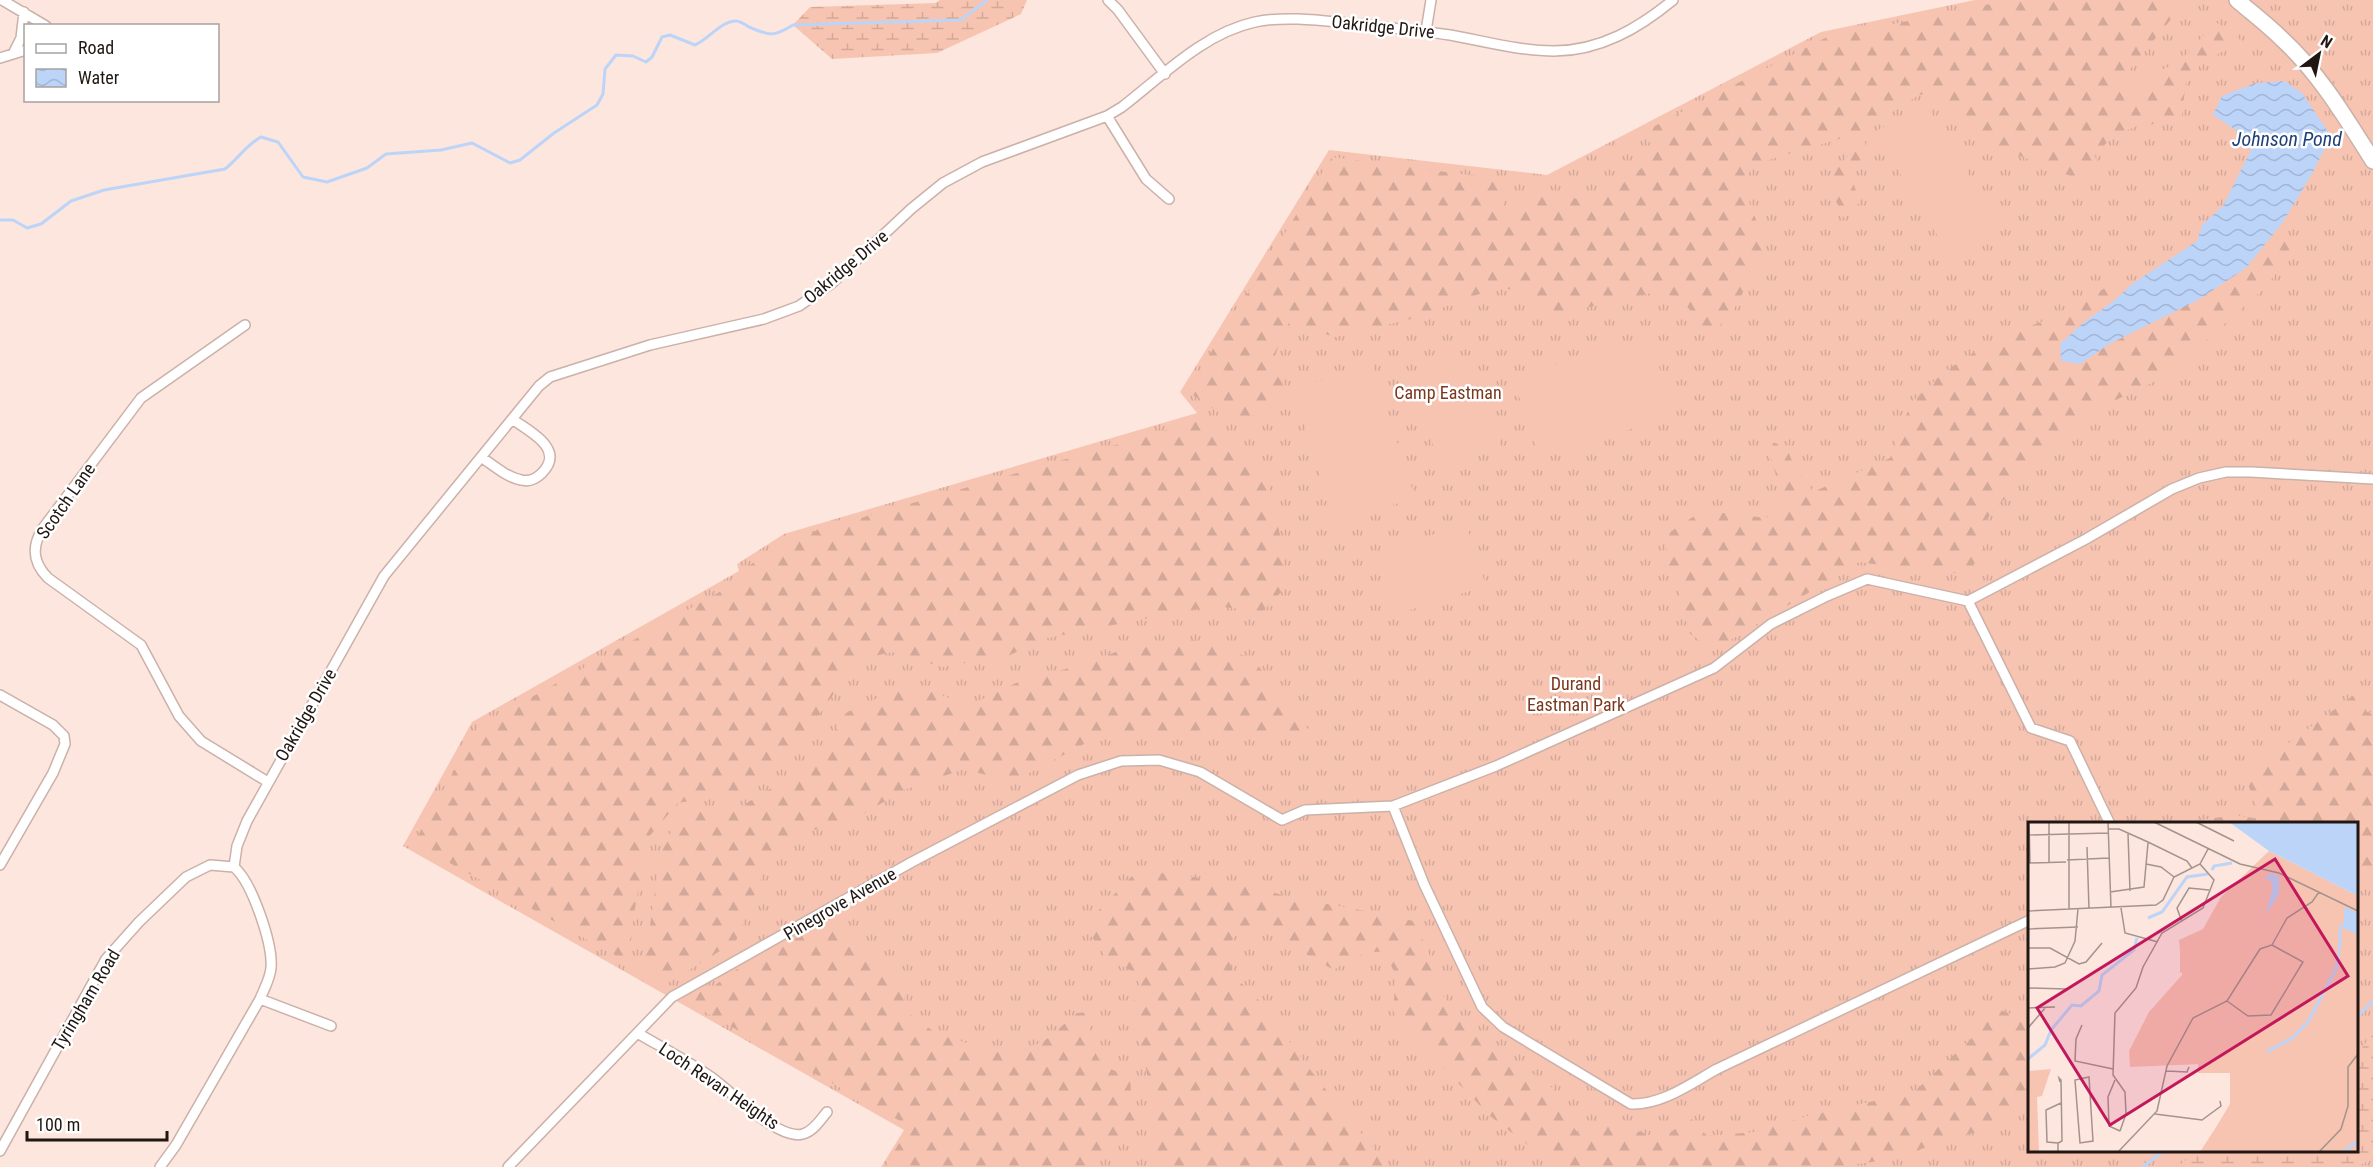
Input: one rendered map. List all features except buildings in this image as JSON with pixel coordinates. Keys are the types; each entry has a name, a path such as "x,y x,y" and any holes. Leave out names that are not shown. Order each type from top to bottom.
{"main road":[{"path":"2236,0 2284,40 2313,73 2344,115 2373,161"}],"street":[{"path":"2,0 43,24"},
{"path":"1108,0 1165,74"},
{"path":"1426,31 1431,0"},
{"name":"Oakridge Drive","path":"234,867 241,835 268,782 384,576 538,386 560,372 650,345 764,319 799,306 832,283 911,209 944,183 982,162 1107,116 1221,33 1234,28 1269,20 1326,21 1426,31 1554,51 1582,48 1621,36 1640,26 1673,0"},
{"path":"13,54 21,38 24,12"},
{"path":"0,58 24,51"},
{"path":"1107,116 1146,178 1169,199"},
{"name":"Scotch Lane","path":"245,325 141,398 43,528 36,541 35,558 41,571 48,578 141,645 179,716 193,734 209,747 268,782"},
{"path":"481,457 520,480 529,481 542,473 549,461 548,449 538,436 512,419"},
{"path":"2028,921 1737,1060 1668,1096 1645,1104 1631,1104 1503,1027 1482,1007 1424,884 1393,806 1496,766 1714,668 1771,624 1867,579 1968,601 2086,539 2172,489 2199,478 2226,472 2251,472 2373,479"},
{"path":"1968,601 2031,728 2070,741 2109,822"},
{"path":"0,695 53,725 64,736 65,744 52,773 0,865"},
{"name":"Pinegrove Avenue","path":"508,1167 639,1034 672,997 912,862 1078,775 1121,761 1159,760 1200,772 1282,820 1305,810 1393,806"},
{"name":"Tyringham Road","path":"0,1151 106,959 139,922 186,877 210,865 234,867"},
{"path":"160,1167 176,1145 260,999 269,977 271,956 250,888 234,867"},
{"path":"260,999 331,1026"},
{"name":"Loch Revan Heights","path":"639,1034 710,1076 756,1113 790,1134 804,1134 814,1127 827,1112"}],"green space":[{"path":"940,0 1027,0 1021,14 937,53 832,59 793,25 810,7 936,3"},
{"name":"Durand Eastman Park","path":"1975,0 2373,0 2373,1167 881,1167 904,1130 403,846 472,722 739,571 737,564 784,534 1197,413 1180,392 1329,150 1547,175 1821,32"},
{"path":"2010,0 2187,0 2120,81 2134,95 2150,72 2170,66 2187,54 2202,38 2213,20 2242,41 2203,62 2186,82 2181,122 2140,125 2114,135 2095,155 2099,173 2083,181 1992,145 1956,123 1930,92 1917,96 1880,120 1866,134 1864,156 1851,177 1860,202 1844,218 1826,180 1848,156 1849,136 1751,165 1745,191 1765,243 1759,262 1732,313 1710,335 1680,298 1656,292 1553,315 1529,291 1496,288 1411,319 1335,337 1287,323 1273,361 1285,389 1265,413 1230,420 1187,391 1332,157 1514,181 1506,195 1503,211 1521,204 1545,188 1576,198 1595,199 1622,184 1653,158 1647,130 1825,38"},
{"path":"1924,102 2001,228 1951,258 1875,132"},
{"path":"2283,222 2291,247 2268,285 2168,375 2095,410 2067,428 1977,530 1984,551 1966,574 1859,562 1714,650 1689,633 1679,587 1666,568 1667,534 1699,513 1728,513 1765,518 1785,506 1770,455 1773,443 1785,444 1792,461 1813,492 1890,458 1911,403 1942,374 1966,357 2007,334 2044,321 2118,281 2132,284 2060,344 2111,343 2198,300 2246,268"},
{"path":"1649,336 1675,415 1539,458 1513,378"},
{"name":"Camp Eastman","path":"1471,355 1501,447 1440,466 1410,375"},
{"path":"1372,364 1415,498 1336,523 1293,389"},
{"path":"1212,417 1269,486 1282,544 1285,588 1262,612 1216,606 1169,614 1047,638 1010,655 942,667 892,652 857,660 821,712 799,750 749,790 678,803 647,839 633,920 629,963 414,843 478,727 750,575 747,567 788,539"},
{"path":"1466,524 1486,586 1394,615 1374,553"},
{"path":"1194,640 1252,658 1314,737 1230,737 1138,731 1088,742 1012,782 964,769 904,790 858,817 804,833 768,861 736,941 668,983 644,970 661,846 686,812 742,806 820,758 846,713 901,687 928,691 970,705 1018,682 1084,664 1142,642"},
{"path":"2365,687 2362,709 2373,715 2373,877 2358,875 2358,822 2188,822 2234,815 2260,819 2245,775"},
{"path":"1137,871 1174,874 1251,886 1289,897 1413,921 1428,950 1440,993 1496,1054 1525,1068 1554,1089 1559,1106 1577,1132 1600,1117 1659,1139 1692,1119 1707,1136 1755,1132 1807,1116 1914,1092 1971,1039 1983,1018 1995,1008 2028,1021 2028,1088 2012,1110 1989,1128 1886,1160 1836,1167 1557,1167 1490,1116 1405,1028 1393,1011 1396,976 1385,952 1371,952 1358,956 1334,970 1259,930 1238,932 1230,943 1229,960 1233,975 1265,1006 1300,1057 1388,1167 1151,1167 1154,1116 1144,1056 1125,1005 1143,995 1135,973 1107,958 1091,936 1097,912"},
{"path":"832,916 881,963 903,991 907,1012 937,1034 1001,1053 1042,1043 1077,1013 1088,1012 1093,1045 1100,1061 1117,1072 1130,1075 1132,1110 1138,1128 1109,1142 1098,1155 1099,1167 885,1167 909,1126 680,998 710,989 734,971"},
{"path":"2373,1028 2373,1159 2356,1167 2177,1167 2197,1152 2210,1159 2218,1157 2218,1152 2358,1152 2358,1054 2370,1037 2369,1030"}],"water":[{"name":"Johnson Pond","path":"2284,81 2302,93 2331,136 2312,174 2283,222 2246,268 2198,300 2111,343 2080,364 2061,361 2060,344 2132,284 2197,241 2202,225 2223,206 2251,150 2242,134 2213,115 2222,96 2256,83"}],"waterway":[{"path":"0,220 13,220 27,228 41,224 71,201 104,190 225,169 261,137 278,142 303,177 327,182 367,168 386,154 441,150 472,143 510,163 520,160 554,133 597,105 603,94 605,69 616,55 633,56 646,62 652,57 662,37 670,35 695,45 725,24 736,21 772,34 793,25 961,20 987,0"},
{"path":"2358,1016 2373,1001"},
{"path":"2143,1167 2162,1152"}]}
